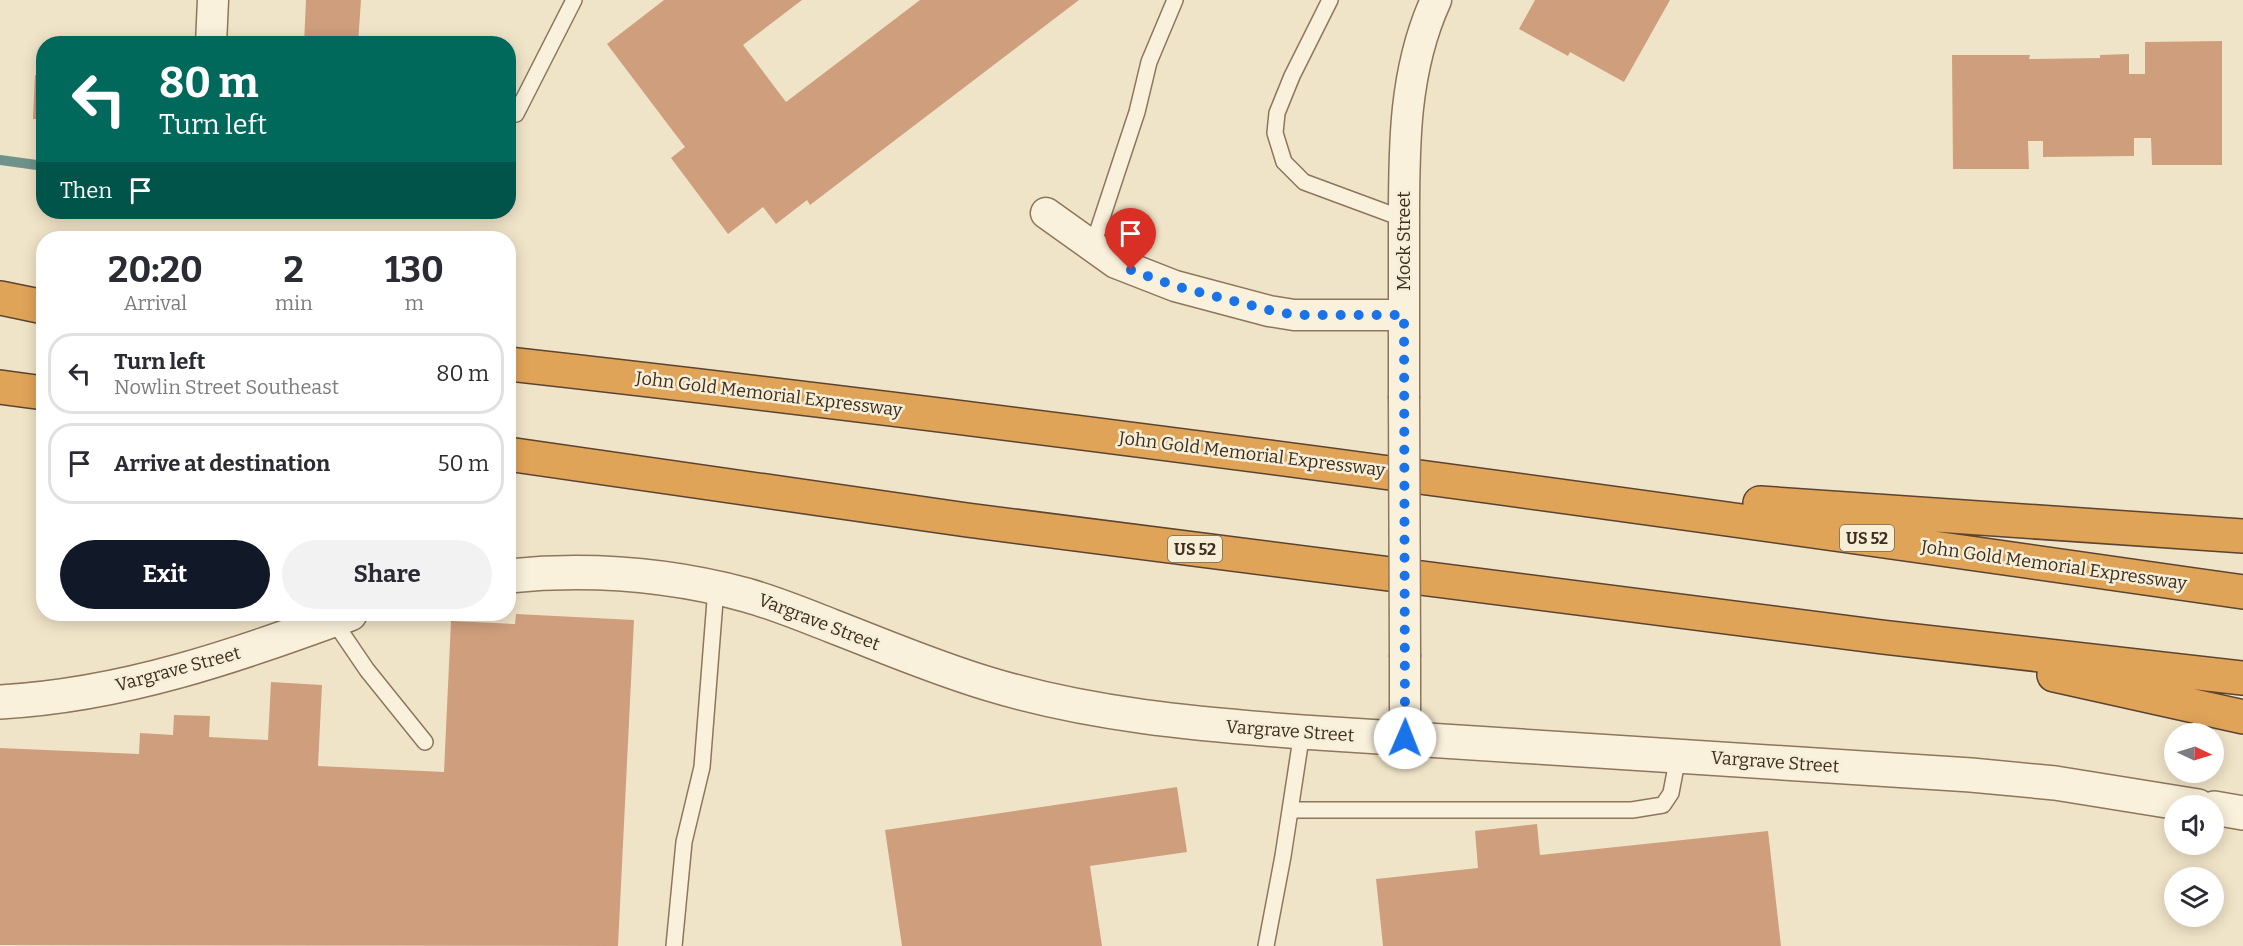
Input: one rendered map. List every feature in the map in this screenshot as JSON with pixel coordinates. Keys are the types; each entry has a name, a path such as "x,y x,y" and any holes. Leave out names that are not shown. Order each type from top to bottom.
{"highway":[{"path":"0,298 36,305"},
{"path":"0,308 36,311"},
{"name":"John Gold Memorial Expressway","path":"516,365 776,394 1491,485 2243,592"},
{"path":"0,387 36,392"},
{"name":"US 52","path":"516,455 967,520 1882,637 2243,678"},
{"path":"1491,485 2243,536"},
{"path":"1882,637 2243,717"}],"street":[{"path":"211,36 213,0"},
{"name":"Mock Street","path":"1405,738 1405,139 1409,95 1418,51 1436,0"},
{"path":"1046,213 1116,263 1147,276 1294,315 1404,315"},
{"name":"Vargrave Street","path":"516,576 592,572 645,575 716,588 805,615 922,662 990,684 1061,702 1133,716 1204,725 1302,732 1971,775 2055,783 2164,801"},
{"name":"Vargrave Street","path":"0,702 75,694 134,684 248,651 331,621"},
{"path":"2224,810 2243,813"}],"lane":[{"path":"516,114 574,0"},
{"path":"1092,248 1137,112 1149,62 1175,0"},
{"path":"1330,0 1292,76 1277,113 1275,133 1284,162 1304,182 1404,219"},
{"path":"674,946 684,842 702,767 716,588"},
{"path":"344,621 367,670 425,742"},
{"path":"1266,946 1302,732"},
{"path":"1290,810 1632,810 1663,805 1671,793 1678,756"}],"building":[{"path":"306,0 361,0 359,36 304,36"},
{"path":"664,0 802,0 743,45 786,102 920,0 1079,0 810,205 807,200 776,224 763,207 728,234 671,158 685,147 607,44"},
{"path":"1535,0 1670,0 1624,82 1570,52 1568,56 1519,29"},
{"path":"2222,41 2222,165 2152,165 2151,138 2134,138 2134,156 2043,157 2043,141 2028,141 2029,169 1953,169 1952,55 2030,55 2029,59 2100,58 2100,55 2129,54 2129,74 2145,74 2145,42"},
{"path":"35,75 36,119 33,119"},
{"path":"516,614 634,620 618,946 0,945 0,748 139,754 140,733 173,735 174,715 210,716 209,737 268,740 271,682 322,685 318,766 444,772 451,621 515,624"},
{"path":"1177,787 1187,852 1090,866 1102,946 902,946 885,830"},
{"path":"1537,824 1540,855 1768,831 1781,946 1383,946 1376,879 1478,868 1475,831"}],"waterway":[{"path":"0,160 36,165"}],"route":[{"path":"1131,270 1175,286 1294,315 1404,315 1405,738"}]}
